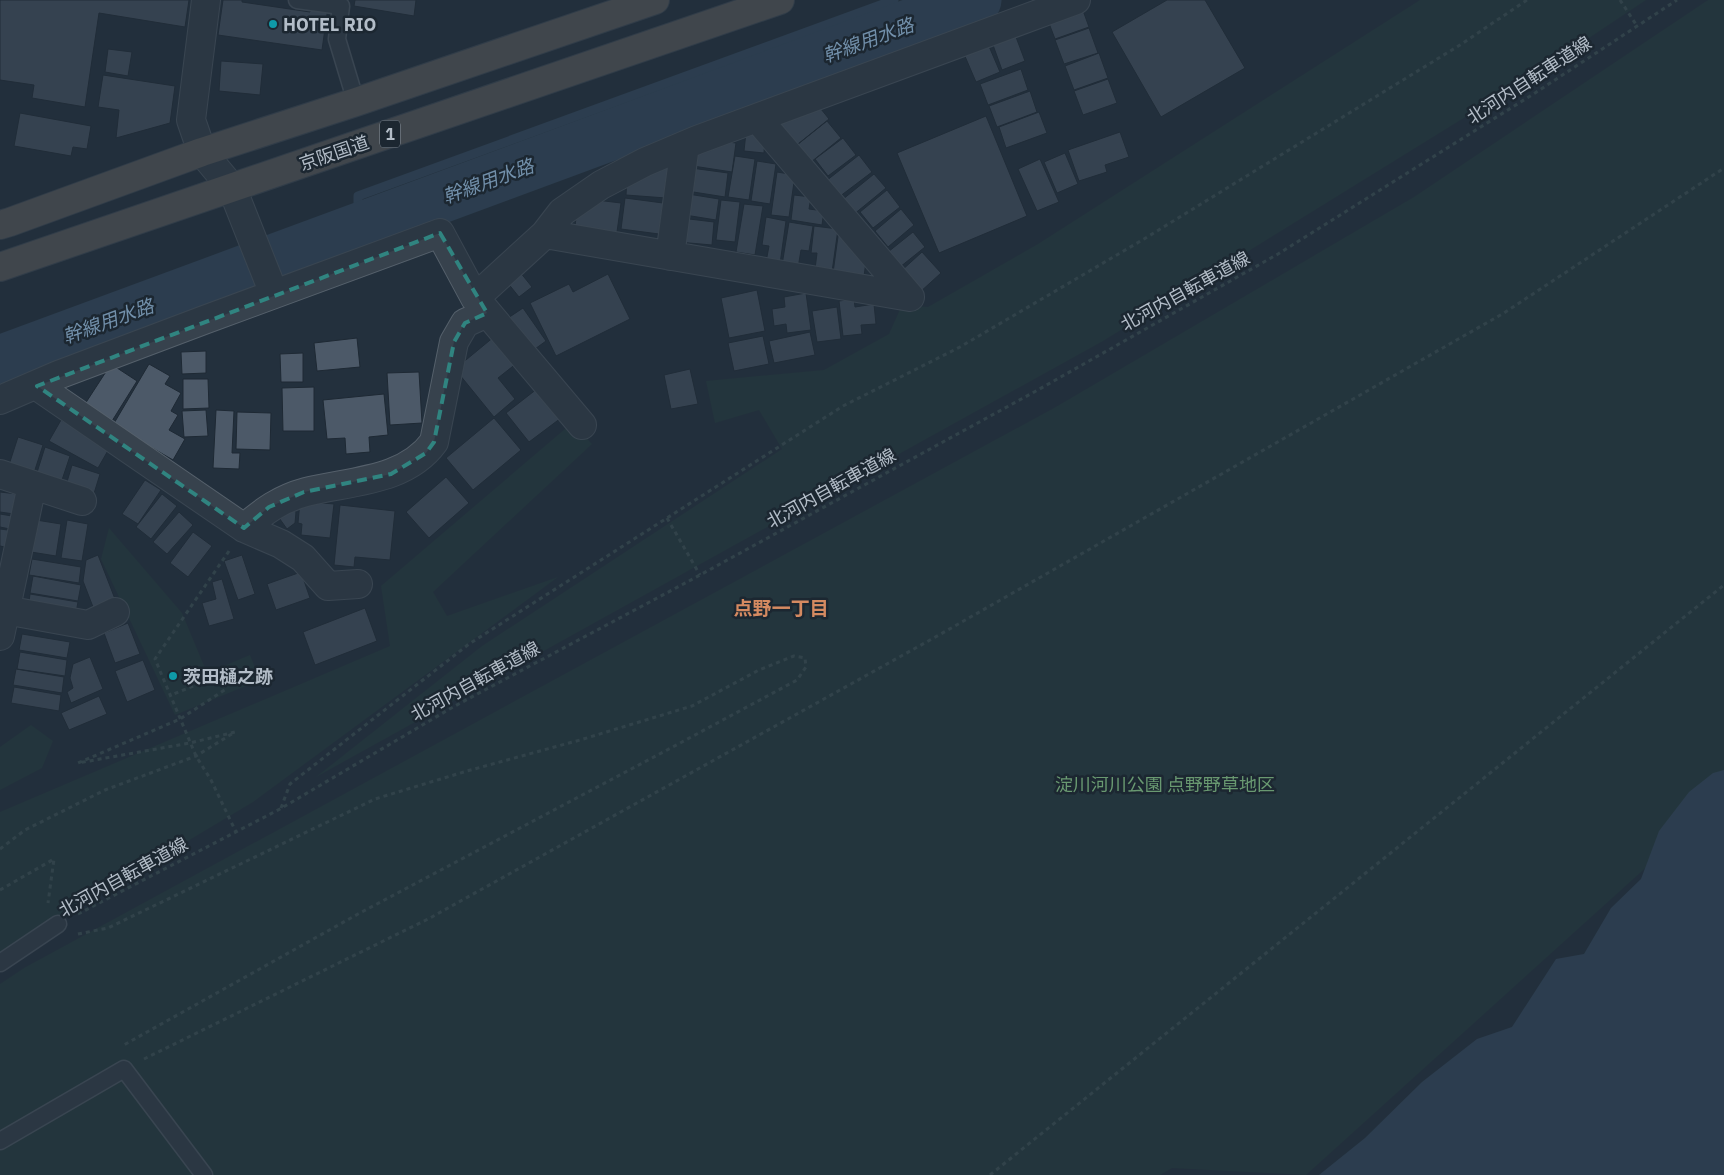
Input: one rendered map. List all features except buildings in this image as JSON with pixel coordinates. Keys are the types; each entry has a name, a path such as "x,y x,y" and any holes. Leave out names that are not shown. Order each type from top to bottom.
{"highway":[{"name":"1","path":"0,225 202,152 356,102 655,0"},
{"name":"京阪国道","path":"0,267 780,0"}],"street":[{"path":"206,0 191,120 202,152 232,188 272,288"},
{"path":"244,528 269,507 304,492 391,474 426,453 434,442 454,342 465,323 545,234 562,212 601,185 685,145 1076,0"},
{"path":"545,234 910,297 757,118"},
{"path":"670,256 685,145"},
{"path":"0,400 272,288 440,232 481,305 582,425"},
{"path":"37,386 244,528 281,544 303,558 328,586 358,584"},
{"path":"0,474 82,501"},
{"path":"32,485 2,623 88,625 115,612"}],"lane":[{"path":"297,0 341,6 337,39 356,102"},
{"path":"0,963 58,924"},
{"path":"0,1141 124,1069 204,1175"}],"path":[{"path":"280,809 290,784 470,644 843,406 960,347 1144,239 1460,45 1527,0"},
{"path":"1620,0 1637,26"},
{"name":"北河内自転車道線","path":"120,1047 358,914 797,680 806,667 805,658 794,656 759,670 692,706 375,799 108,928 74,935 58,924 280,809 453,707 700,575 1036,391 1278,254 1526,98 1676,0"},
{"path":"124,1069 430,918 948,630 1504,313 1724,168"},
{"path":"667,518 700,575"},
{"path":"236,832 211,780 196,756 155,660 244,528"},
{"path":"990,1175 1724,585"},
{"path":"0,849 26,830 105,790 196,756 235,732 78,763 180,719 226,689 218,676 171,696"},
{"path":"0,890 54,859 44,933"}],"highlighted area":[{"path":"440,233 487,313 465,323 454,342 434,442 426,453 391,474 304,492 269,507 244,528 37,386"}],"green space":[{"path":"1420,0 1646,0 1535,74 1103,341 316,777 482,646 782,449 759,410 715,423 706,381 824,370 889,334 902,305 928,307 1038,244"},
{"name":"淀川河川公園 点野野草地区","path":"1708,0 1724,0 1724,797 1306,1175 1172,1168 1160,1175 0,1175 0,984 24,968 1054,408 1414,197"},
{"path":"572,423 592,444 433,592 447,616 558,577 253,802 0,953 0,812 390,646 381,586"},
{"path":"109,528 182,613 207,673 250,655 260,680 175,715 101,559"},
{"path":"31,725 53,741 42,768 0,790 0,747"}],"water":[{"path":"1724,770 1724,1175 1319,1175 1365,1138 1422,1082 1477,1039 1512,1027 1556,959 1584,954 1611,908 1641,879 1659,831 1689,792 1713,773"}],"waterway":[{"path":"358,229 358,196 894,0"},
{"name":"幹線用水路","path":"0,361 976,0"}],"place":[{"name":"HOTEL RIO","path":"273,24"},
{"name":"茨田樋之跡","path":"173,676"}],"district":[{"name":"点野一丁目","path":"781,608"}]}
